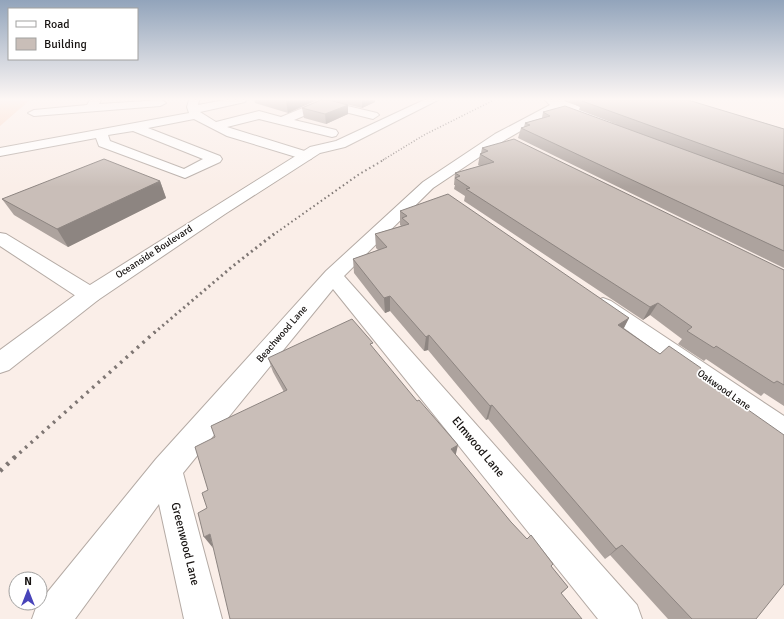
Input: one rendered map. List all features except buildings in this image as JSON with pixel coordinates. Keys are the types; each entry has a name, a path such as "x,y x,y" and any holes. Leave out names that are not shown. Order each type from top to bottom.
{"street":[{"path":"0,152 120,129"},
{"path":"101,133 104,143 184,174 214,159 141,129"},
{"path":"225,129 310,153"},
{"path":"315,129 332,133"},
{"name":"Oceanside Boulevard","path":"310,153 323,137 341,129"},
{"name":"Oceanside Boulevard","path":"0,363 90,295 219,210 310,153 340,144 372,129"},
{"name":"Beachwood Lane","path":"51,619 166,468 333,276 428,185 507,140 520,129"},
{"path":"428,185 447,198"},
{"path":"0,238 90,295"},
{"name":"Elmwood Lane","path":"333,276 623,619"},
{"name":"Oakwood Lane","path":"589,296 784,432"},
{"name":"Greenwood Lane","path":"166,468 203,619"}],"railway":[{"path":"383,160 436,129"},
{"path":"273,235 358,175 385,159"},
{"path":"154,333 233,266 274,234"},
{"path":"14,458 155,332"},
{"path":"0,471 15,457"}]}
